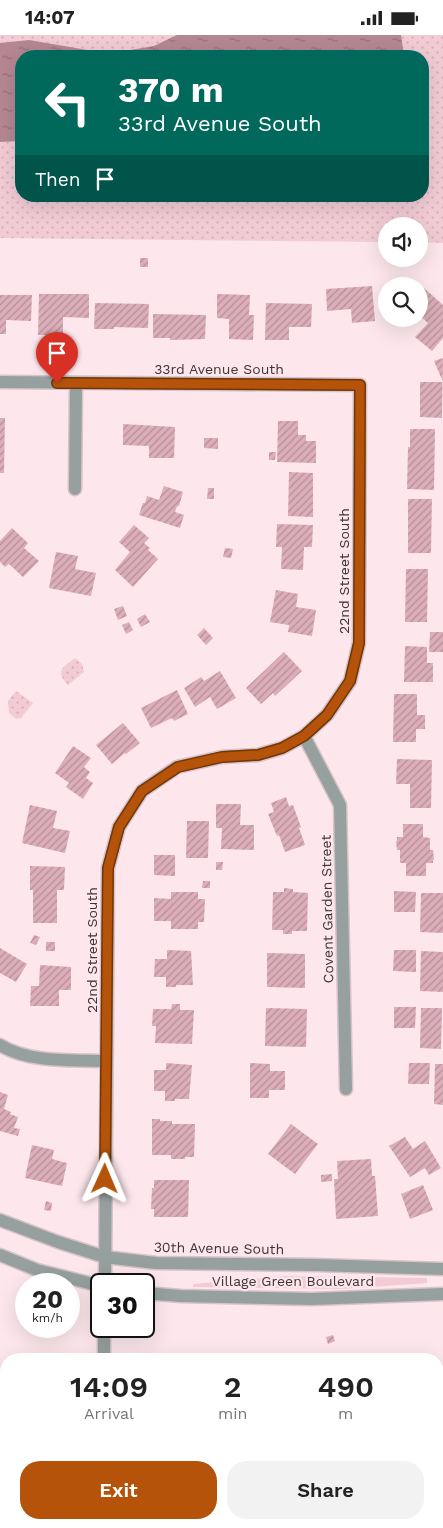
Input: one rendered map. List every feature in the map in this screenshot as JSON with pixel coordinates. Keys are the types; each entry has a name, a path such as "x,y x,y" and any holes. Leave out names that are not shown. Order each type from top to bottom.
{"street":[{"name":"33rd Avenue South","path":"0,382 360,385"},
{"path":"75,489 76,383"},
{"name":"22nd Street South","path":"105,1273 108,868 119,827 142,791 178,767 222,757 258,755 282,748 304,736 327,715 350,681 359,643 360,385"},
{"name":"Covent Garden Street","path":"304,736 340,805 346,1089"},
{"path":"0,1045 8,1051 42,1059 106,1061"},
{"name":"30th Avenue South","path":"0,1220 105,1257 166,1264 317,1265 443,1269"},
{"path":"0,1255 37,1270 90,1283"},
{"name":"Village Green Boulevard","path":"155,1294 312,1299 443,1294"},
{"path":"104,1338 104,1353"}],"shaded area":[{"path":"0,35 443,35 443,243 428,242 428,217 378,217 378,242 0,238"},
{"path":"75,658 82,664 84,672 68,685 61,673 64,667"},
{"path":"16,691 33,703 21,718 16,719 9,713 8,701"},
{"path":"286,1276 427,1278 427,1283 341,1289 193,1287 193,1284"}],"water":[{"path":"177,35 401,35 403,50 131,50 154,46"},
{"path":"29,40 87,50 15,50 15,141 0,142 0,43"}],"building":[{"path":"140,258 148,258 148,267 140,267"},
{"path":"372,286 375,321 352,323 351,309 327,311 326,289"},
{"path":"428,292 443,305 443,338 432,351 415,337 424,327 428,327"},
{"path":"39,294 89,294 89,318 63,317 63,335 38,335"},
{"path":"217,294 250,295 249,315 254,315 253,340 229,339 229,319 217,318"},
{"path":"0,295 32,295 31,321 6,320 6,334 0,334"},
{"path":"95,303 149,304 148,328 114,327 114,329 94,329"},
{"path":"266,303 312,304 311,327 289,327 289,340 265,340"},
{"path":"153,314 206,315 205,339 170,340 170,338 153,338"},
{"path":"443,358 443,381 434,361"},
{"path":"420,382 443,382 442,418 420,417"},
{"path":"0,418 5,418 4,473 0,473"},
{"path":"278,421 298,421 298,435 306,435 306,441 316,441 316,463 277,462"},
{"path":"123,424 175,427 174,458 149,458 149,446 123,445"},
{"path":"410,429 435,429 434,490 407,489"},
{"path":"204,438 218,438 218,449 204,448"},
{"path":"269,452 276,452 275,460 269,460"},
{"path":"289,472 313,473 313,517 288,516"},
{"path":"164,486 183,492 175,512 184,515 180,528 139,515 147,496 159,500"},
{"path":"208,488 214,488 214,499 207,499"},
{"path":"408,499 432,499 431,553 408,553"},
{"path":"277,524 313,525 312,547 304,547 303,570 281,569 282,547 276,547"},
{"path":"134,525 149,538 144,543 150,548 148,550 158,559 133,587 115,570 130,552 119,542"},
{"path":"12,528 28,543 24,548 39,561 23,577 9,564 5,567 0,562 0,541"},
{"path":"225,548 233,549 231,558 223,557"},
{"path":"56,552 78,556 75,569 96,573 91,596 49,588"},
{"path":"406,569 428,569 427,622 405,622"},
{"path":"276,590 298,594 296,607 316,610 312,636 288,632 289,625 270,622"},
{"path":"123,606 127,616 118,620 114,609"},
{"path":"145,614 150,622 141,627 137,619"},
{"path":"129,622 133,630 126,634 122,625"},
{"path":"204,628 213,638 206,645 197,635"},
{"path":"430,632 443,632 443,652 429,652"},
{"path":"405,646 427,647 427,663 433,663 433,682 404,682"},
{"path":"284,652 302,671 275,696 273,693 261,704 246,688"},
{"path":"220,671 236,698 217,709 210,697 195,707 184,688 201,677 204,681"},
{"path":"177,690 188,714 174,721 172,718 151,728 141,708"},
{"path":"394,694 417,694 417,715 425,715 425,729 416,729 416,742 393,742"},
{"path":"123,723 140,743 112,764 96,745"},
{"path":"73,746 91,758 84,767 90,772 86,778 93,783 83,799 66,787 69,783 55,773"},
{"path":"397,759 432,760 431,808 410,808 410,784 396,784"},
{"path":"286,797 289,806 293,805 305,845 285,852 268,814 274,812 271,803"},
{"path":"216,804 241,804 240,825 254,825 254,850 221,849 222,828 216,828"},
{"path":"30,805 57,811 53,828 70,831 65,853 22,843"},
{"path":"187,821 209,821 208,858 186,858"},
{"path":"403,824 423,824 423,837 430,838 430,850 433,850 434,860 433,863 426,863 426,876 406,876 406,863 400,863 400,850 397,850 396,841 397,837 403,837"},
{"path":"154,855 175,855 175,876 154,875"},
{"path":"216,862 223,862 222,870 216,870"},
{"path":"30,866 65,867 64,890 57,890 57,923 33,923 33,890 30,890"},
{"path":"203,881 210,881 210,888 202,888"},
{"path":"284,888 293,889 293,892 308,893 307,931 292,931 292,934 283,934 283,930 272,930 273,892 284,892"},
{"path":"394,891 416,892 415,912 394,912"},
{"path":"171,892 198,892 198,899 205,899 204,922 198,922 198,929 171,929 171,921 154,921 154,898 171,899"},
{"path":"421,893 443,893 443,933 420,932"},
{"path":"34,935 40,937 36,945 30,943"},
{"path":"46,942 55,942 55,951 46,951"},
{"path":"0,948 27,964 16,982 0,973"},
{"path":"167,950 191,951 193,985 166,987 166,977 154,977 155,959 167,959"},
{"path":"394,950 416,950 416,972 393,971"},
{"path":"421,951 443,952 443,992 420,991"},
{"path":"267,953 305,954 305,988 267,987"},
{"path":"40,965 71,967 71,990 59,990 59,1006 30,1006 31,986 39,986"},
{"path":"172,1004 180,1004 180,1010 194,1010 192,1044 155,1043 156,1026 152,1026 153,1009 171,1009"},
{"path":"394,1007 416,1007 415,1028 394,1028"},
{"path":"266,1008 307,1009 306,1047 265,1046"},
{"path":"421,1008 442,1008 441,1049 420,1048"},
{"path":"166,1063 192,1065 189,1099 165,1101 165,1091 154,1091 154,1070 166,1070"},
{"path":"250,1063 270,1064 270,1071 285,1071 285,1090 269,1090 269,1098 250,1098"},
{"path":"409,1063 430,1063 429,1084 408,1084"},
{"path":"435,1064 443,1064 443,1105 434,1104"},
{"path":"0,1092 8,1095 4,1109 18,1117 14,1128 20,1129 18,1136 0,1131"},
{"path":"152,1119 172,1121 172,1124 195,1124 194,1157 171,1159 171,1155 152,1155"},
{"path":"291,1124 318,1144 295,1174 268,1154"},
{"path":"405,1137 413,1149 425,1141 441,1168 429,1175 425,1168 410,1177 389,1146"},
{"path":"32,1145 54,1150 52,1159 67,1163 62,1186 25,1178"},
{"path":"371,1159 372,1176 375,1176 378,1216 336,1219 334,1179 338,1179 337,1161"},
{"path":"332,1174 332,1181 321,1182 321,1175"},
{"path":"154,1180 189,1180 188,1217 154,1217 154,1209 151,1209"},
{"path":"423,1185 433,1210 410,1219 401,1194"},
{"path":"46,1201 52,1203 51,1211 44,1210"},
{"path":"333,1335 335,1341 328,1344 326,1337"}],"route":[{"path":"57,383 360,385 359,643 350,681 327,715 304,736 282,748 258,755 222,757 178,767 142,791 119,827 108,868 105,1179"}]}
